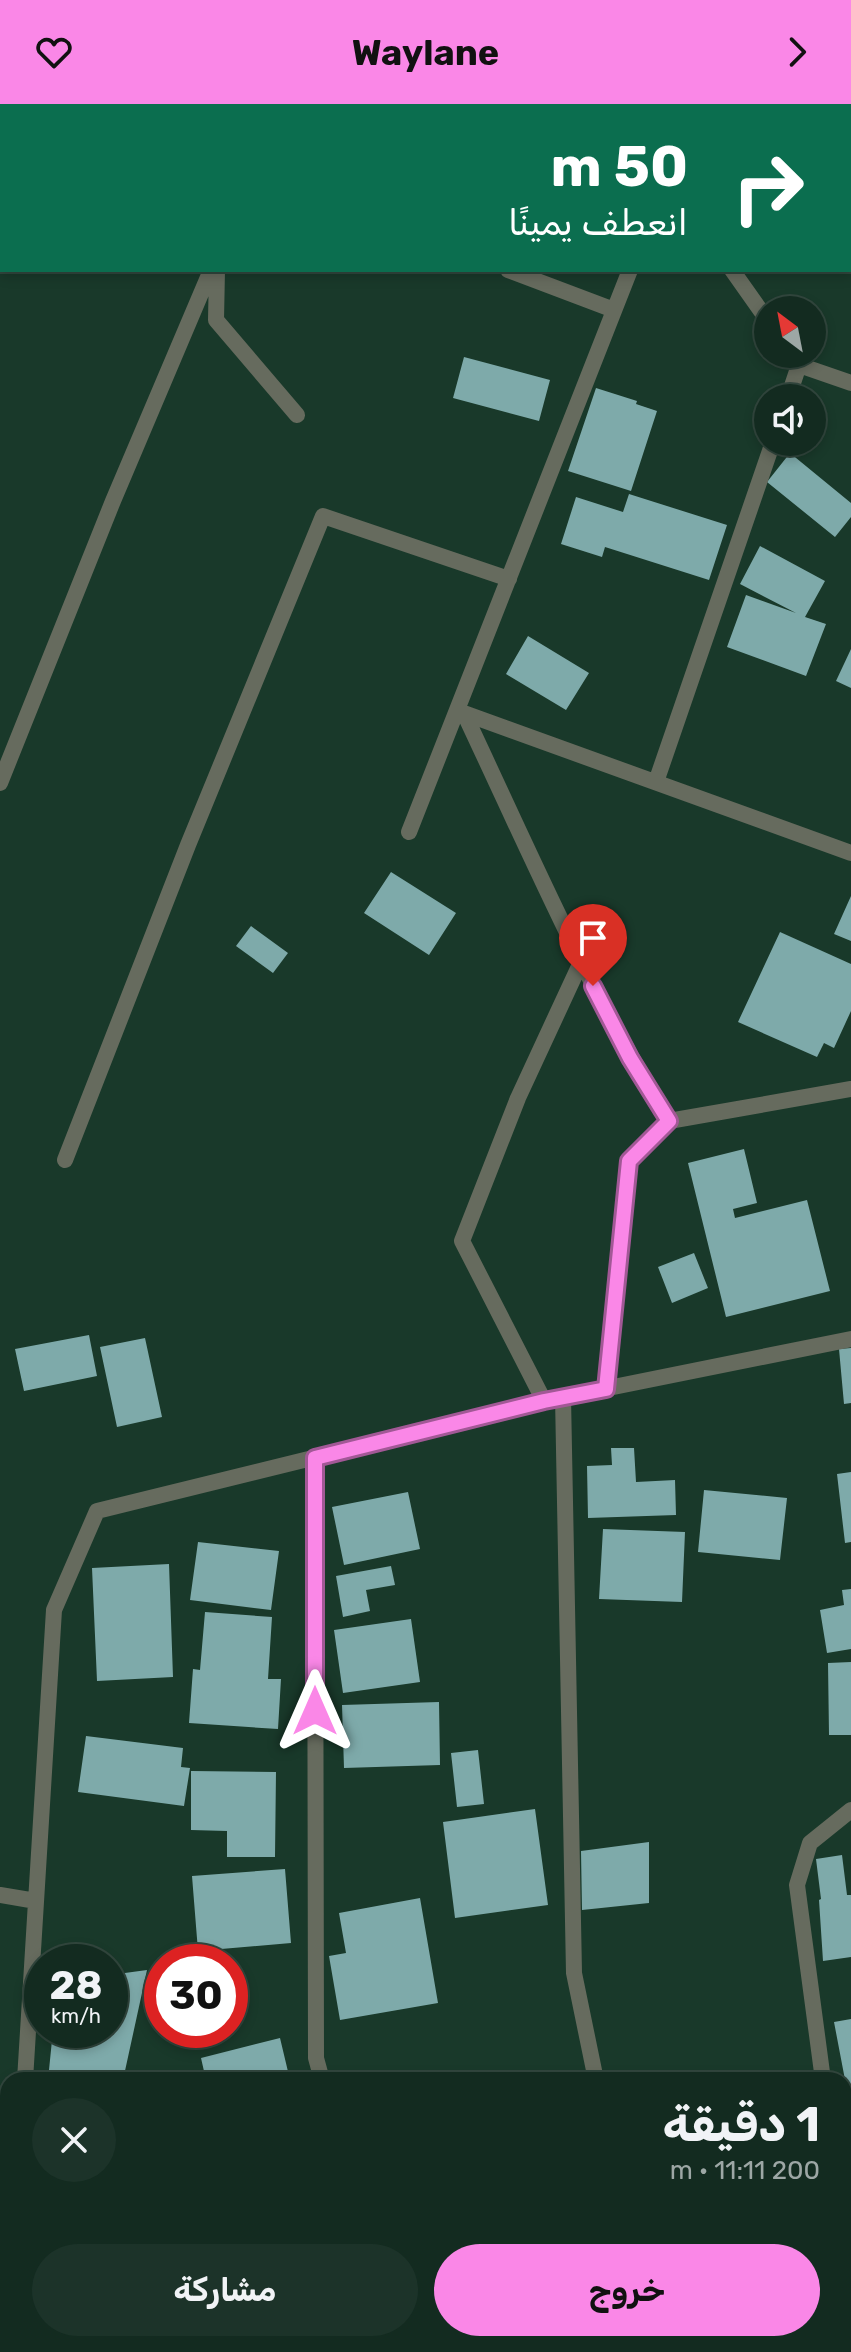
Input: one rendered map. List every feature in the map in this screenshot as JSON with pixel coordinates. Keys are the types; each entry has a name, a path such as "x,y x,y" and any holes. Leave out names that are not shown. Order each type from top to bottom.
{"street":[{"path":"0,783 113,501 213,272"},
{"path":"214,272 216,320 297,415"},
{"path":"513,272 614,310"},
{"path":"409,832 460,712 629,272"},
{"path":"733,272 754,301"},
{"path":"814,368 851,383"},
{"path":"656,782 768,456"},
{"path":"65,1160 188,845 323,516 509,579"},
{"path":"460,712 851,853"},
{"path":"460,712 630,1058 669,1121"},
{"path":"544,1401 462,1241 518,1098 581,962"},
{"path":"606,1389 629,1161 669,1121 851,1089"},
{"path":"25,2072 54,1610 97,1511 544,1401 851,1339"},
{"path":"563,1397 574,1973 594,2072"},
{"path":"315,1458 316,2058 320,2072"},
{"path":"822,2072 797,1885 810,1843 851,1810"},
{"path":"0,1895 36,1901"}],"building":[{"path":"464,357 550,380 539,421 453,398"},
{"path":"596,388 657,411 631,491 568,471"},
{"path":"788,456 794,456 851,503 851,517 835,537 767,482"},
{"path":"629,494 727,525 709,580 605,547 602,557 561,544 576,497 623,512"},
{"path":"760,546 825,581 805,617 826,624 806,676 727,647 746,595 796,613 740,584"},
{"path":"528,636 589,673 566,710 506,674"},
{"path":"851,649 851,688 836,681"},
{"path":"391,872 456,913 429,955 364,913"},
{"path":"851,896 851,941 834,934"},
{"path":"251,926 288,953 273,973 236,946"},
{"path":"780,932 851,964 851,1011 834,1048 824,1043 817,1057 738,1022"},
{"path":"744,1149 757,1203 733,1209 735,1218 807,1200 830,1291 726,1317 688,1163"},
{"path":"694,1253 708,1288 672,1303 658,1267"},
{"path":"89,1335 97,1376 24,1391 15,1349"},
{"path":"145,1338 162,1417 117,1427 100,1347"},
{"path":"851,1348 851,1403 844,1404 839,1349"},
{"path":"611,1448 634,1448 636,1482 675,1480 676,1515 588,1518 587,1466 612,1465"},
{"path":"851,1472 851,1542 845,1543 837,1474"},
{"path":"704,1490 787,1498 780,1560 698,1552"},
{"path":"408,1492 420,1549 344,1565 332,1507"},
{"path":"603,1529 685,1532 682,1602 599,1599"},
{"path":"198,1542 279,1551 271,1610 190,1600"},
{"path":"169,1564 173,1677 97,1681 92,1568"},
{"path":"391,1566 395,1585 366,1590 370,1611 343,1617 336,1576"},
{"path":"851,1589 851,1649 827,1653 820,1610 844,1605 842,1590"},
{"path":"205,1612 272,1617 268,1679 281,1679 278,1729 189,1723 193,1669 200,1670"},
{"path":"411,1619 420,1682 343,1693 334,1630"},
{"path":"851,1662 851,1735 829,1735 828,1663"},
{"path":"439,1702 440,1765 344,1768 342,1705"},
{"path":"86,1736 183,1748 181,1767 190,1768 184,1806 78,1792"},
{"path":"478,1750 484,1804 457,1807 451,1753"},
{"path":"191,1771 276,1772 275,1857 227,1857 227,1831 191,1830"},
{"path":"535,1809 548,1905 455,1918 443,1822"},
{"path":"649,1842 649,1903 582,1910 581,1851"},
{"path":"842,1855 847,1895 851,1895 851,1957 823,1961 816,1859"},
{"path":"285,1869 291,1943 248,1947 248,1944 197,1944 192,1876"},
{"path":"420,1898 438,2003 340,2020 329,1956 346,1953 339,1913"},
{"path":"144,1970 144,1984 125,2072 49,2072 51,2048 128,2048 128,1973"},
{"path":"851,2019 851,2072 844,2072 834,2022"},
{"path":"280,2038 288,2072 204,2072 201,2058"}],"route":[{"path":"315,1711 315,1458 544,1401 606,1389 629,1161 669,1121 630,1058 593,986"}]}
